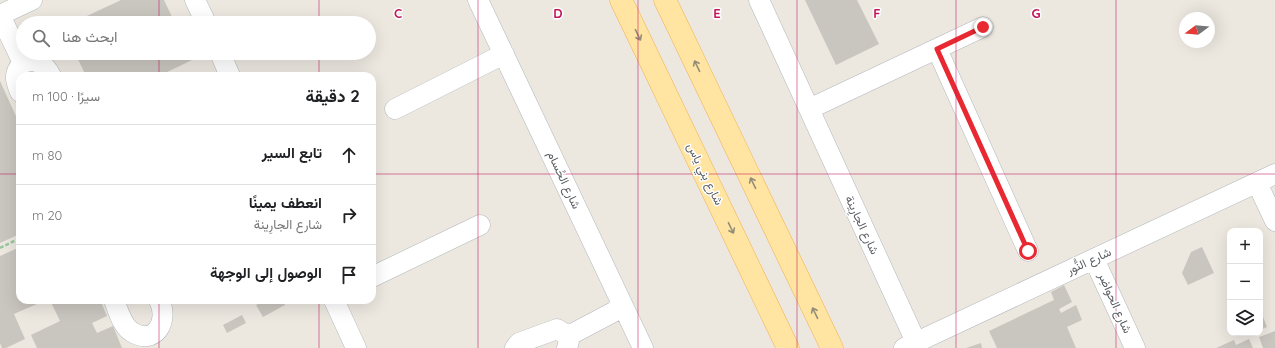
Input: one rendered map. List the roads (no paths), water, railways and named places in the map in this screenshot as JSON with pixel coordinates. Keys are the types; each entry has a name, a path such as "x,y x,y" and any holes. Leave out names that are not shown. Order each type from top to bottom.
{"main road":[{"name":"شارع بني ياس","path":"621,0 788,348"},
{"path":"665,0 832,348"}],"street":[{"path":"16,48 0,15 32,0"},
{"path":"195,0 203,16"},
{"name":"شارع الحُسام","path":"478,0 643,348"},
{"name":"شارع الجارِينة","path":"759,0 809,109 910,345"},
{"path":"809,109 983,27"},
{"path":"937,49 1028,251"},
{"path":"396,109 504,54"},
{"path":"223,60 228,72"},
{"path":"17,72 23,63 29,61 41,63 48,72"},
{"name":"شارع النُّور","path":"910,345 939,341 1094,258 1275,174"},
{"path":"1257,182 1275,221"},
{"path":"376,275 480,225"},
{"name":"شارع الحواضِر","path":"1094,258 1135,348"},
{"path":"116,304 127,328 139,335 146,336 158,330 162,324 164,310 161,304"},
{"path":"336,304 356,348"},
{"path":"515,348 519,343 553,330 561,330 568,342 624,307"}]}
